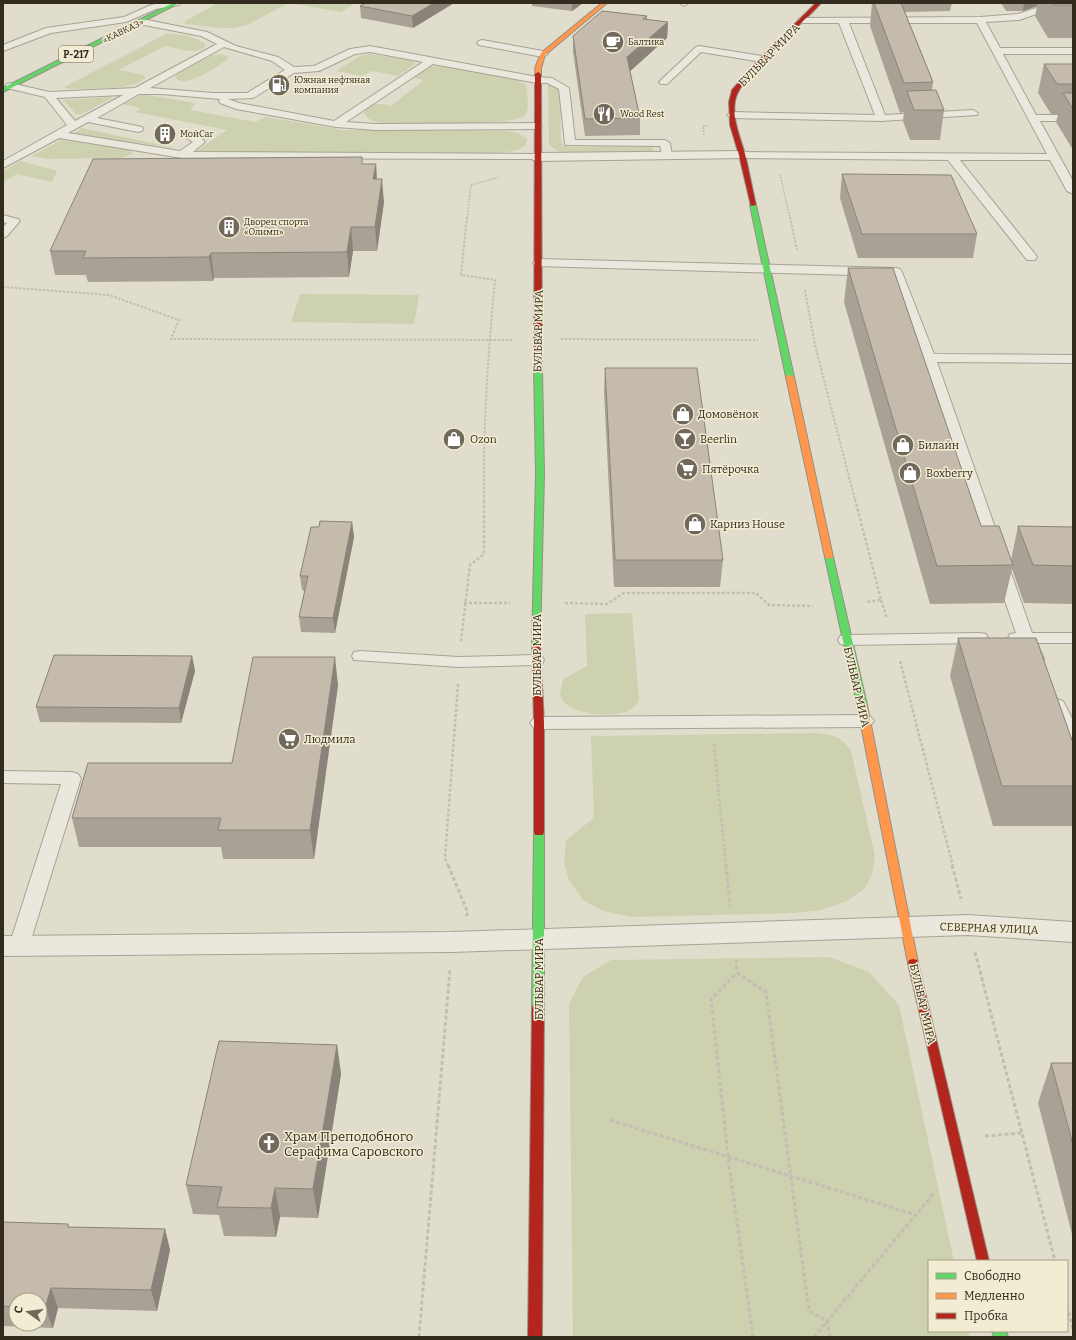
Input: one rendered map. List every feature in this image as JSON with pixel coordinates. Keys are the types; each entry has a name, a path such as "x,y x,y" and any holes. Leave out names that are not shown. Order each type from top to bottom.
{"main road":[{"name":"«КАВКАЗ»","path":"7,88 142,22 177,3"},
{"path":"543,54 605,3"},
{"name":"БУЛЬВАР МИРА","path":"819,3 762,59 735,90 732,102 733,125 742,155 846,640 865,721 905,927 983,1260"},
{"name":"БУЛЬВАР МИРА","path":"535,1337 539,939 539,723 536,660 537,536 540,474 536,339 539,263 537,80 538,68 543,54"}],"street":[{"path":"538,157 742,155"},
{"name":"СЕВЕРНАЯ УЛИЦА","path":"11,946 452,942 968,925 1073,932"}],"lane":[{"path":"3,48 49,30 126,19 154,7 177,3"},
{"path":"803,20 980,20 1019,17 1060,3"},
{"path":"843,20 881,118"},
{"path":"980,20 1073,191"},
{"path":"142,22 204,34 233,48 275,58 292,70"},
{"path":"482,43 543,54"},
{"path":"3,165 223,44"},
{"path":"7,88 49,94 161,91 213,96 249,96 292,70 316,69 360,49 370,49 537,80 549,80 564,88 570,143 665,143 667,156"},
{"path":"664,82 699,50 762,59"},
{"path":"997,51 1073,51"},
{"path":"336,124 432,60"},
{"path":"49,94 74,127"},
{"path":"213,96 236,106 336,124 376,127 537,126"},
{"path":"732,115 881,118 973,113"},
{"path":"1032,118 1073,118"},
{"path":"87,119 138,129"},
{"path":"59,135 182,155 538,157"},
{"path":"182,155 200,142 192,138"},
{"path":"742,155 1054,157"},
{"path":"951,156 1031,257"},
{"path":"3,218 14,220 3,234"},
{"path":"539,263 767,270 896,272 928,358 1026,638 1073,739"},
{"path":"928,358 1073,359"},
{"path":"846,640 1073,638"},
{"path":"360,656 459,662 536,660"},
{"path":"539,723 865,721"},
{"path":"3,777 72,778 11,946"}],"path":[{"path":"3,287 109,295 179,320 171,339 782,341 815,345 881,600 839,606 769,605 756,593 624,594 607,604 537,602 464,603"},
{"path":"712,722 737,973"},
{"path":"737,973 711,999 728,1157 753,1337"},
{"path":"737,973 766,992 789,1176 809,1311 827,1321"},
{"path":"610,1120 916,1215"},
{"path":"814,1337 982,1136 1022,1133"},
{"path":"1068,1310 1073,1329"},
{"path":"827,1321 830,1337"}],"green space":[{"path":"218,3 289,3 247,25 234,28 186,24 184,22"},
{"path":"289,3 356,3 341,12"},
{"path":"166,34 192,37 205,44 205,47 196,51 189,51 165,46 119,70 144,75 145,78 131,85 98,89 69,89 64,87"},
{"path":"220,54 228,56 227,60 201,76 186,81 180,81 175,78 176,75 209,56"},
{"path":"370,54 410,60 415,64 398,76 372,71 362,76 336,71 360,56"},
{"path":"433,66 518,80 526,85 528,101 527,112 525,115 517,119 459,124 385,123 373,121 366,116 364,113 372,105 383,104 391,106 424,80 415,78 414,76"},
{"path":"548,82 560,89 561,142 564,145 573,147 651,146 653,151 568,153 556,150 549,144"},
{"path":"141,95 191,102 195,104 190,110 255,122 266,117 343,130 504,131 518,133 527,139 526,144 519,149 508,152 493,153 195,152 227,130 135,112 141,108 122,104"},
{"path":"112,97 82,114 76,114 63,100"},
{"path":"82,128 175,148 73,134"},
{"path":"61,140 129,149 133,154 121,158 46,159 31,156"},
{"path":"21,161 57,172 52,182 17,174 3,182 3,171"},
{"path":"300,294 419,295 414,324 291,322"},
{"path":"632,613 638,702 633,708 619,714 594,714 570,707 564,702 560,695 563,679 587,666 585,614"},
{"path":"816,733 840,739 851,751 875,856 872,875 865,888 847,901 821,910 794,913 632,917 603,911 583,900 569,880 564,863 566,840 594,818 591,736"},
{"path":"829,957 869,972 899,1005 954,1260 928,1260 928,1332 969,1332 970,1337 573,1337 569,1004 583,977 611,960"}],"building":[{"path":"366,3 434,3 412,16 360,6"},
{"path":"874,3 901,3 933,82 904,83"},
{"path":"1053,3 1073,3 1073,5 1054,5"},
{"path":"602,11 647,16 643,19 668,22 627,57 640,118 585,119 573,36"},
{"path":"1044,64 1073,64 1073,84 1057,84"},
{"path":"936,90 944,110 914,110 907,91"},
{"path":"1063,93 1073,93 1073,109"},
{"name":"Дворец спорта «Олимп»","path":"362,157 362,164 376,164 373,179 382,179 375,227 351,227 347,252 211,253 209,257 83,258 86,251 50,251 93,159"},
{"path":"842,174 951,175 977,234 862,234"},
{"path":"848,268 893,268 981,526 999,526 1013,565 937,566"},
{"path":"605,368 697,368 723,560 615,560"},
{"path":"320,521 352,522 333,618 299,617 308,576 300,576 311,527 319,527"},
{"path":"1018,526 1073,527 1073,566 1033,565"},
{"path":"958,638 1036,638 1073,743 1073,786 1002,786"},
{"path":"54,655 192,656 179,708 36,707"},
{"name":"Людмила","path":"253,657 335,657 310,830 218,830 221,818 72,818 88,763 232,763"},
{"name":"Храм Преподобного Серафима Саровского","path":"219,1041 337,1045 313,1189 275,1188 271,1208 217,1207 222,1187 186,1185"},
{"path":"1051,1063 1073,1063 1073,1145"},
{"path":"3,1222 68,1224 68,1227 165,1229 151,1290 51,1288 48,1298 48,1292 8,1292 8,1306 3,1306"}],"traffic: fast":[{"path":"3,90 177,3"},
{"path":"753,205 790,377"},
{"path":"536,644 540,474 538,368"},
{"path":"829,557 862,705"},
{"path":"538,1007 539,832"},
{"path":"999,1332 1001,1337"}],"traffic: slow":[{"path":"538,74 538,68 543,54 605,3"},
{"path":"790,377 829,557"},
{"path":"862,705 913,963"}],"traffic: jam":[{"path":"753,205 742,155 733,125 732,102 735,90 762,59 819,3"},
{"path":"538,74 538,368"},
{"path":"536,644 539,723 539,832"},
{"path":"913,963 983,1260"},
{"path":"535,1337 538,1007"}],"place":[{"name":"Балтика","path":"613,42"},
{"name":"Южная нефтяная компания","path":"279,85"},
{"name":"Wood Rest","path":"604,114"},
{"name":"МойCar","path":"165,134"},
{"name":"Дворец спорта «Олимп»","path":"229,227"},
{"name":"Домовёнок","path":"683,414"},
{"name":"Ozon","path":"454,439"},
{"name":"Beerlin","path":"685,439"},
{"name":"Билайн","path":"903,445"},
{"name":"Пятёрочка","path":"687,469"},
{"name":"Boxberry","path":"910,473"},
{"name":"Карниз House","path":"695,524"},
{"name":"Людмила","path":"289,739"},
{"name":"Храм Преподобного Серафима Саровского","path":"269,1143"}]}
